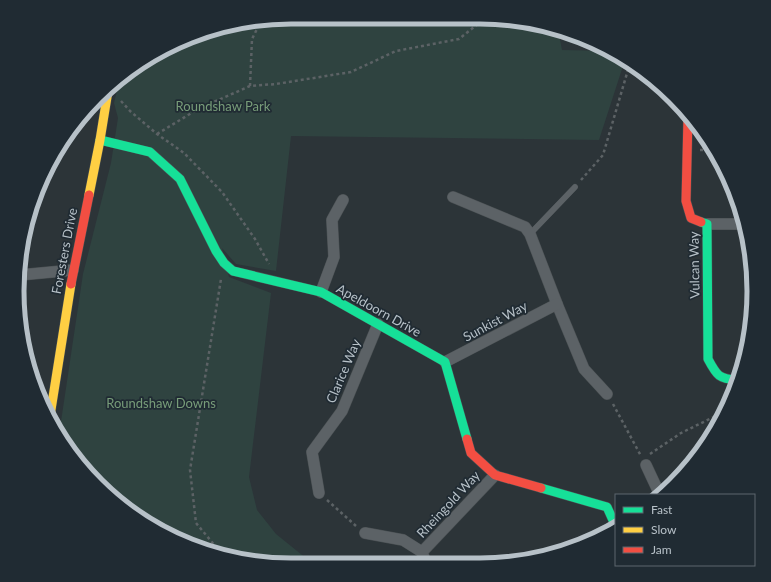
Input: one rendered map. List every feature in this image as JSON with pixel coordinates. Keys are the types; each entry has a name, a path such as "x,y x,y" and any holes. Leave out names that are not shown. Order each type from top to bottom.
{"street":[{"name":"Foresters Drive","path":"51,408 73,270 100,140 107,97"},
{"name":"Vulcan Way","path":"688,123 686,201 691,218 706,224 708,360 715,373 725,380 732,380"},
{"name":"Apeldoorn Drive","path":"100,140 150,152 180,179 216,251 224,263 233,271 321,292 445,362"},
{"path":"453,197 525,227 530,234 584,369 607,394"},
{"path":"321,292 334,257 332,220 343,200"},
{"path":"706,224 738,224"},
{"path":"25,275 73,270"},
{"name":"Sunkist Way","path":"445,362 557,304"},
{"name":"Clarice Way","path":"320,493 312,452 342,411 378,324"},
{"path":"445,362 470,453 495,475 607,507 614,522"},
{"path":"646,465 658,490"},
{"name":"Rheingold Way","path":"365,533 403,540 424,557 495,475"}],"lane":[{"path":"530,234 575,187"}],"path":[{"path":"157,134 198,108 250,86 283,83 351,72 396,51 459,39 478,24"},
{"path":"250,86 252,39 259,26"},
{"path":"575,187 603,155 628,69"},
{"path":"120,100 130,111 157,134 184,154 222,192 255,239 270,267 282,282"},
{"path":"215,547 196,524 190,470 224,263"},
{"path":"607,394 646,465"},
{"path":"646,465 649,455 681,433 715,416"},
{"path":"320,493 365,533"}],"green space":[{"path":"291,24 480,24 515,26 559,36 562,50 595,51 622,65 599,140 291,136 276,271 236,264 222,248 229,277 271,293 249,477 257,510 276,534 306,558 256,556 222,549 189,538 157,522 128,503 102,480 79,454 61,425 83,274 111,163 118,118 114,103 118,88 157,60 189,44 205,38 256,26"}],"traffic: fast":[{"path":"100,140 150,152 180,179 216,251 224,263 233,271 321,292 445,362 467,439"},
{"path":"701,222 707,224 708,359 719,376 732,379"},
{"path":"541,488 607,507 614,522"}],"traffic: slow":[{"path":"89,195 107,97"},
{"path":"51,408 71,284"}],"traffic: jam":[{"path":"688,123 686,201 691,218 701,222"},
{"path":"71,284 89,195"},
{"path":"467,439 471,453 495,475 541,488"}],"park label":[{"name":"Roundshaw Park","path":"223,106"},
{"name":"Roundshaw Downs","path":"161,403"}]}
